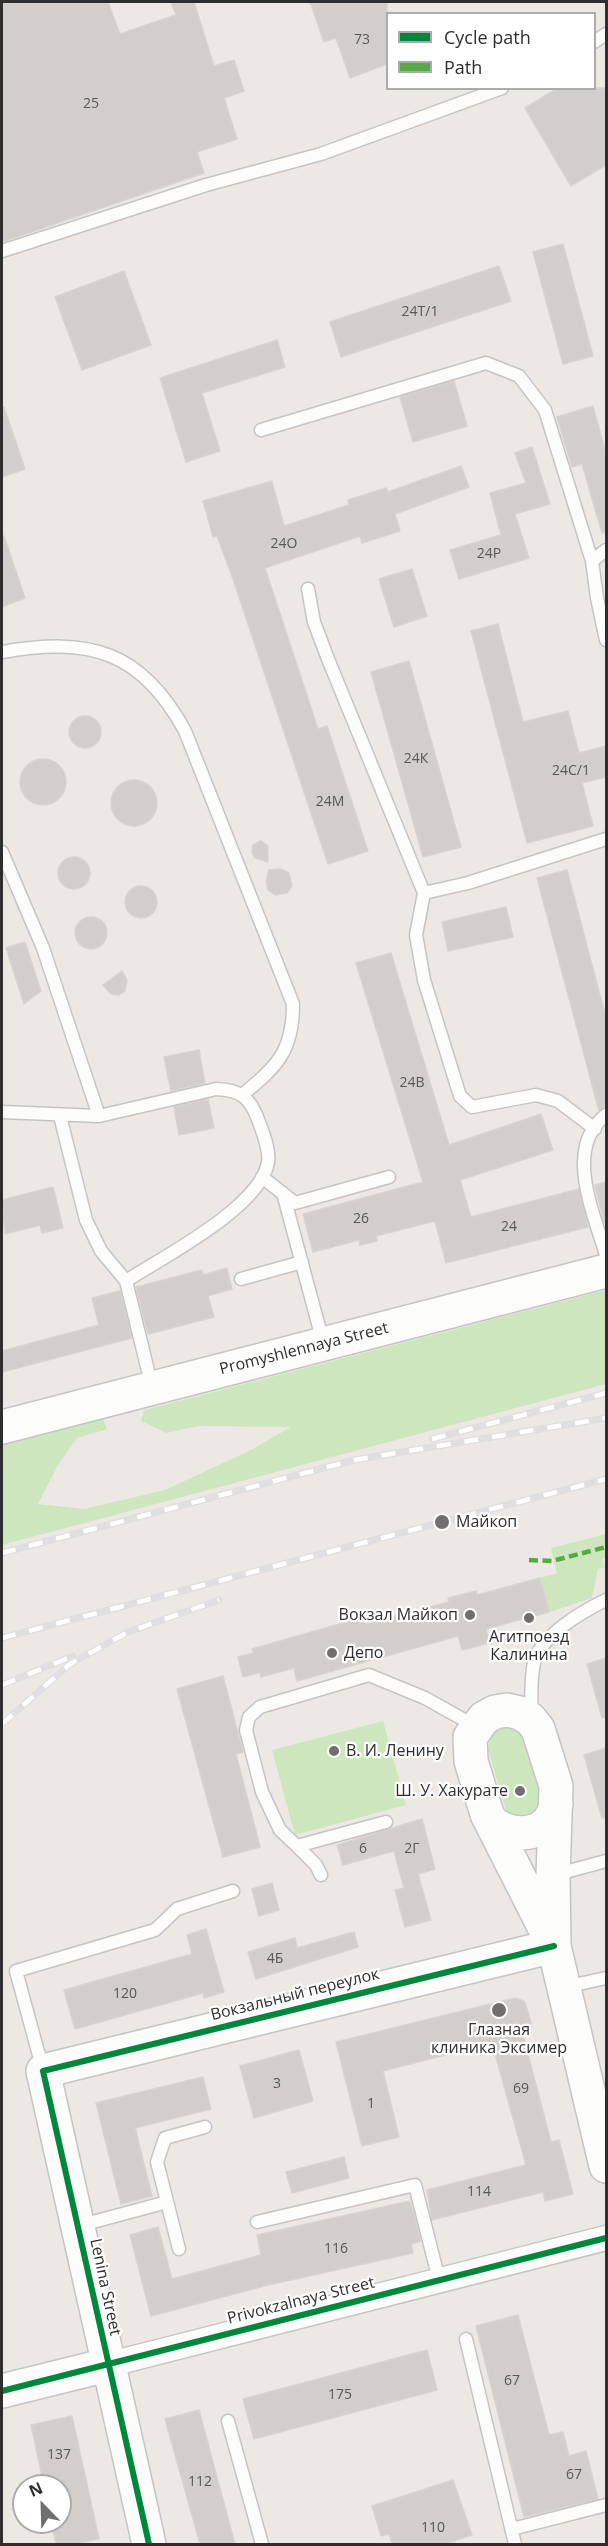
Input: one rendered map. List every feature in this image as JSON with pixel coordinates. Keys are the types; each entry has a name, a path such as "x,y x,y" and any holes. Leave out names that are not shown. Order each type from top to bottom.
{"street":[{"name":"Promyshlennaya Street","path":"2,1427 606,1271"},
{"path":"554,1946 538,1920 494,1824 487,1814 469,1749 470,1737 484,1718 507,1710 530,1719 538,1729 556,1786 553,1876 554,1946 606,2166"},
{"path":"494,1824 516,1834 529,1833 549,1821 556,1804"},
{"name":"Вокзальный переулок","path":"43,2071 554,1946"},
{"name":"Lenina Street","path":"43,2071 107,2365 149,2544"},
{"name":"Privokzalnaya Street","path":"2,2391 606,2238"}],"lane":[{"path":"2,250 206,185 321,154 497,90"},
{"path":"261,430 486,363 519,376 544,410 592,561 606,640"},
{"path":"592,561 606,549"},
{"path":"308,589 314,622 328,659 424,893 416,935 424,980 460,1096 472,1107 536,1095 558,1101 595,1129"},
{"path":"2,652 54,646 95,650 140,671 168,700 185,731 293,1004 293,1029 284,1053 266,1075 242,1095"},
{"path":"424,893 468,883 606,839"},
{"path":"2,852 43,948 99,1116"},
{"path":"2,1112 99,1116 216,1089 235,1090 249,1101 258,1120 266,1147 268,1162 261,1177 240,1206 126,1281"},
{"path":"606,1115 585,1146 584,1172 606,1255"},
{"path":"60,1116 86,1220 101,1251 126,1281 153,1388"},
{"path":"261,1177 295,1203 389,1177"},
{"path":"283,1193 323,1344"},
{"path":"241,1279 302,1262"},
{"path":"530,1719 534,1662 548,1641 576,1614 606,1600"},
{"path":"321,1875 316,1865 280,1830 262,1792 246,1730 249,1718 260,1707 369,1675 425,1698 476,1727"},
{"path":"297,1846 386,1822"},
{"path":"553,1876 606,1861"},
{"path":"43,2071 16,1971 155,1930 177,1909 233,1891"},
{"path":"564,1988 606,1978"},
{"path":"179,2249 156,2162 165,2138 205,2127"},
{"path":"257,2222 415,2185 439,2280"},
{"path":"77,2226 167,2202"},
{"path":"466,2339 516,2544"},
{"path":"228,2421 262,2544"},
{"path":"512,2529 606,2505"}],"green space":[{"path":"606,1290 606,1384 2,1545 2,1443 102,1417 107,1429 77,1438 58,1465 38,1504 84,1509 165,1490 249,1451 291,1427 199,1426 166,1433 141,1421 144,1410"},
{"path":"606,1534 606,1557 602,1559 604,1567 598,1569 592,1598 549,1612 540,1578 557,1573 551,1548"},
{"path":"383,1721 406,1805 295,1835 272,1750"},
{"path":"504,1725 523,1731 544,1799 529,1820 510,1815 506,1810 488,1750 493,1731"}],"building":[{"path":"2,2 108,2 120,34 176,15 171,2 194,2 214,66 234,60 244,91 224,98 237,139 197,152 204,173 2,242"},
{"path":"310,2 387,2 386,64 350,78 336,38 324,42"},
{"path":"606,88 606,165 571,186 525,108 555,90"},
{"path":"563,244 593,356 563,364 533,252"},
{"path":"499,266 511,301 341,357 330,322"},
{"path":"124,271 151,345 82,370 55,297"},
{"path":"277,340 285,367 202,393 220,451 186,462 160,378"},
{"path":"454,381 467,426 413,442 400,397"},
{"path":"593,406 606,454 606,532 602,533 582,464 572,467 557,417"},
{"path":"4,407 25,469 2,477 2,408"},
{"path":"532,447 550,504 515,514 529,558 459,579 450,550 501,535 490,493 526,483 515,453"},
{"path":"461,466 469,487 395,514 400,531 362,543 360,536 265,568 318,729 327,726 368,851 328,864 233,579 217,536 213,537 203,501 272,481 284,526 349,505 348,500 386,488 388,492"},
{"path":"4,536 25,598 2,607 2,537"},
{"path":"412,569 427,616 394,627 379,579"},
{"path":"498,624 523,722 568,711 579,753 606,746 606,777 582,783 593,826 527,843 471,631"},
{"path":"409,661 461,847 423,857 371,672"},
{"path":"85,716 96,721 101,732 96,743 85,748 74,743 69,732 74,721"},
{"path":"43,759 59,766 66,782 59,798 43,805 27,798 20,782 27,766"},
{"path":"134,780 150,787 157,803 150,819 134,826 118,819 111,803 118,787"},
{"path":"261,841 268,846 268,862 255,858 252,853 253,845"},
{"path":"74,857 85,862 90,873 85,884 74,889 63,884 58,873 63,862"},
{"path":"281,869 289,873 292,886 287,893 275,895 268,890 266,881 269,870"},
{"path":"567,870 606,1018 606,1107 599,1111 537,878"},
{"path":"141,886 152,891 157,902 152,913 141,918 130,913 125,902 130,891"},
{"path":"506,907 513,937 448,951 442,922"},
{"path":"91,917 102,922 107,933 102,944 91,949 80,944 75,933 80,922"},
{"path":"25,942 41,991 24,1004 6,948"},
{"path":"391,953 449,1145 541,1114 553,1150 460,1180 471,1217 579,1189 588,1227 446,1263 435,1221 376,1236 377,1241 360,1245 359,1240 313,1252 303,1214 423,1182 356,963"},
{"path":"122,971 127,980 125,991 119,995 111,994 103,985"},
{"path":"199,1050 205,1083 171,1091 164,1057"},
{"path":"208,1099 214,1128 179,1135 174,1107"},
{"path":"606,1182 606,1222 604,1223 595,1185"},
{"path":"53,1187 63,1228 42,1233 40,1225 5,1234 2,1200"},
{"path":"227,1268 232,1289 208,1296 214,1317 148,1334 136,1287 202,1270 203,1275"},
{"path":"120,1291 132,1338 2,1372 2,1351 99,1325 92,1298"},
{"path":"540,1578 549,1612 486,1629 489,1643 462,1650 458,1636 297,1681 294,1668 261,1677 260,1672 243,1677 238,1657 254,1653 252,1649 364,1617 366,1624 449,1602 448,1598 476,1591 477,1595"},
{"path":"606,1658 606,1717 602,1718 587,1664"},
{"path":"223,1676 243,1752 236,1754 260,1847 223,1857 177,1689"},
{"path":"606,1748 606,1818 602,1818 584,1755"},
{"path":"422,1819 435,1869 418,1874 431,1920 405,1927 395,1890 404,1888 394,1851 343,1865 337,1845"},
{"path":"272,1883 279,1910 259,1916 252,1889"},
{"path":"206,1929 224,1992 204,1998 203,1993 75,2029 64,1990 192,1954 187,1935"},
{"path":"354,1932 358,1947 256,1979 248,1952 295,1938 297,1948"},
{"path":"515,1998 524,2001 526,2005 531,2023 530,2031 523,2035 551,2142 559,2140 573,2194 545,2201 543,2192 432,2220 427,2190 526,2165 492,2043 383,2071 399,2137 362,2146 336,2042"},
{"path":"299,2050 313,2101 254,2118 240,2066"},
{"path":"203,2077 211,2109 135,2128 152,2196 121,2204 96,2103"},
{"path":"344,2157 349,2178 292,2193 286,2172"},
{"path":"410,2201 421,2241 411,2244 413,2253 268,2285 151,2316 130,2235 158,2227 172,2279 261,2255 257,2235"},
{"path":"518,2315 549,2435 563,2432 569,2456 586,2451 598,2499 524,2517 476,2326"},
{"path":"427,2350 437,2390 254,2439 243,2399"},
{"path":"199,2410 235,2544 200,2544 165,2419"},
{"path":"72,2416 99,2539 73,2544 56,2544 54,2534 72,2534 72,2474 41,2474 31,2425"},
{"path":"453,2480 472,2535 445,2544 392,2544 389,2534 381,2536 372,2506"}],"railway":[{"path":"432,1439 606,1393"},
{"path":"2,1553 354,1460 606,1418"},
{"path":"2,1638 606,1479"},
{"path":"2,1724 70,1664 128,1632 219,1600"},
{"path":"2,1685 73,1656"}],"marked path":[{"path":"529,1560 552,1561 606,1547"}],"cycle path":[{"path":"149,2544 43,2071 554,1946"},
{"path":"2,2391 606,2238"}],"place":[{"name":"Майкоп","path":"442,1522"},
{"name":"Вокзал Майкоп","path":"470,1615"},
{"name":"Агитпоезд Калинина","path":"529,1618"},
{"name":"Депо","path":"332,1653"},
{"name":"В. И. Ленину","path":"334,1751"},
{"name":"Ш. У. Хакурате","path":"520,1791"},
{"name":"Глазная клиника Эксимер","path":"499,2010"}]}
